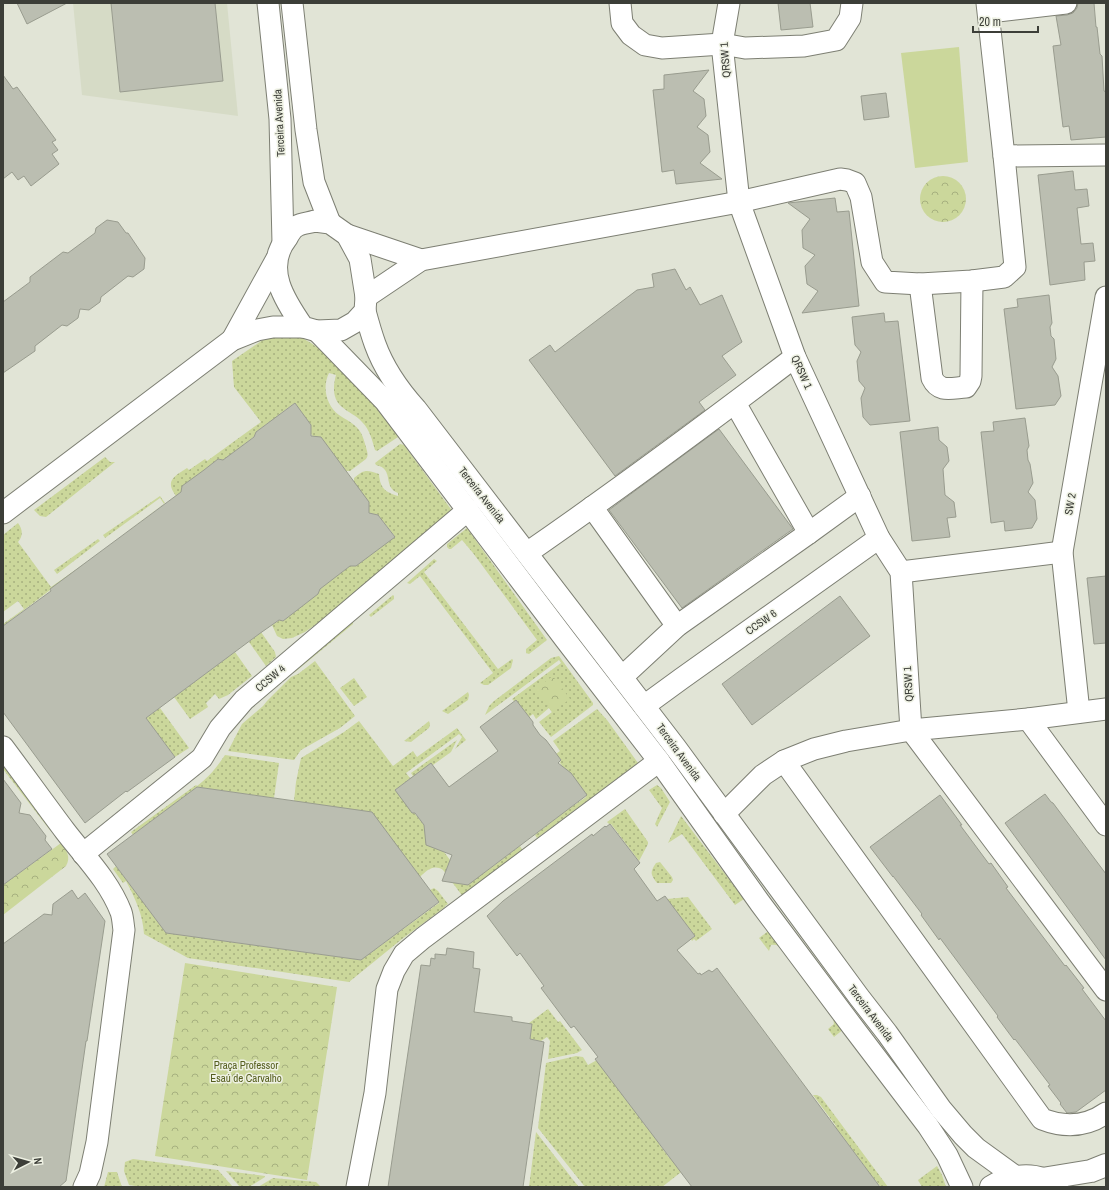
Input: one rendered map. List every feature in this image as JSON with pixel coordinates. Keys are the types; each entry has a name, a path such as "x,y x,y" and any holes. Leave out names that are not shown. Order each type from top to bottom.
{"main road":[{"path":"991,1187 1000,1181 1016,1177 1029,1177 1049,1183 1091,1171 1106,1165"}],"street":[{"name":"Terceira Avenida","path":"268,3 280,119 279,251"},
{"path":"292,3 306,130 314,182 330,223"},
{"path":"620,3 622,23 631,35 645,45 662,48 722,44 745,48 804,46 836,40 850,18 852,3"},
{"name":"QRSW 1","path":"729,3 722,44 739,202 795,357 879,538 901,572 911,730"},
{"path":"3,513 232,340 257,330 273,327 341,330 355,322 366,304 421,260 739,202 840,179 855,183 860,197 872,262 885,282 920,284 972,281 1004,277 1015,267 988,7 1066,3"},
{"path":"1004,156 1106,155"},
{"path":"232,340 279,251 296,226 315,221 330,223 347,235 421,260"},
{"path":"347,235 360,259 366,304"},
{"path":"279,251 278,282 287,304 310,329"},
{"path":"920,284 932,378 935,385 942,388 966,387 971,376 972,281"},
{"name":"SW 2","path":"1079,712 1062,552 1106,297"},
{"name":"Terceira Avenida","path":"366,304 374,343 388,372 400,391 416,409 644,706 887,1033 941,1109 976,1148 1016,1177"},
{"name":"Terceira Avenida","path":"310,329 385,401 659,761 763,908 928,1126 947,1155 962,1187"},
{"path":"527,553 735,403 795,357"},
{"path":"735,403 809,533"},
{"path":"622,677 677,626 860,496"},
{"path":"592,507 677,626"},
{"name":"CCSW 4","path":"84,854 202,758 220,728 244,700 468,510"},
{"name":"CCSW 6","path":"644,706 879,538"},
{"path":"901,572 1062,552"},
{"path":"724,814 763,775 784,761 814,749 846,740 911,730 1106,709"},
{"path":"1028,718 1106,825"},
{"path":"911,730 1106,990"},
{"path":"3,747 93,864 112,894 121,913 124,930 97,1142 90,1174 84,1187"},
{"path":"357,1187 375,1093 387,989 404,954 423,938 659,761"},
{"path":"784,761 1042,1119 1054,1124 1084,1124 1106,1113"}],"shaded area":[{"path":"73,3 227,3 238,116 82,95"}],"green space":[{"path":"959,47 968,162 915,168 901,53"},
{"path":"938,176 948,176 956,180 962,186 966,194 966,204 962,212 956,218 948,222 938,222 930,218 924,212 920,204 920,194 924,186 930,180"},
{"path":"299,336 326,354 378,408 398,437 377,451 375,450 365,425 342,407 336,400 334,384 336,375 329,373 326,384 326,396 328,401 339,415 355,425 360,432 367,452 366,459 350,471 345,471 308,430 311,425 295,404 293,404 277,416 279,419 269,422 256,432 256,435 222,461 218,459 176,496 171,487 174,477 187,468 189,470 205,459 207,461 261,422 234,387 232,361 267,337"},
{"path":"400,444 404,445 453,512 336,610 305,632 292,638 283,639 277,636 272,625 280,620 283,621 318,594 318,590 350,566 356,566 393,538 394,535 378,515 376,514 373,517 365,507 354,482 354,478 366,471 379,474 384,489 398,496 398,493 390,487 385,470 375,463"},
{"path":"105,457 110,462 115,462 46,517 40,516 34,510"},
{"path":"160,496 165,503 164,504 160,498 105,538 103,535"},
{"path":"18,523 22,533 18,542 51,587 91,559 3,626 3,624 24,609 18,601 3,612 3,535"},
{"path":"467,528 547,640 529,654 526,653 526,649 537,640 473,553 462,540 451,549 447,547 447,544"},
{"path":"98,539 100,541 57,574 54,570"},
{"path":"434,559 437,561 424,572 498,669 512,659 513,660 511,668 488,685 480,683 493,673 420,576 410,584 407,583"},
{"path":"393,595 394,599 371,617 369,615"},
{"path":"352,620 353,624 295,672 288,674"},
{"path":"261,632 275,652 276,657 266,666 249,642"},
{"path":"235,652 252,676 228,695 219,699 215,694 206,703 208,707 190,719 174,697"},
{"path":"559,656 593,705 551,737 539,722 552,712 549,708 536,719 533,714 529,717 517,702 512,699 561,663 559,660 485,715 489,706 494,701 551,658"},
{"path":"315,661 355,716 340,728 301,750 294,760 228,751 242,724 263,706 291,677 298,674"},
{"path":"553,676 570,699 552,712 535,689"},
{"path":"354,678 367,697 354,706 340,688"},
{"path":"468,692 468,700 448,714 442,711"},
{"path":"160,708 189,748 175,757 146,718"},
{"path":"597,709 607,720 638,763 537,838 535,835 563,813 563,809 569,805 573,806 586,797 586,794 560,763 561,760 556,754 560,751 553,741"},
{"path":"359,721 393,766 413,751 417,757 457,728 466,740 455,749 462,737 459,734 406,773 410,778 413,776 411,773 457,740 451,752 433,765 430,764 396,789 396,791 444,851 450,860 449,862 465,884 491,868 520,846 523,851 464,898 440,868 428,870 420,877 294,801 301,758 344,732"},
{"path":"429,721 429,728 411,742 404,741"},
{"path":"225,755 279,763 274,798 197,787 133,835 131,832 196,785 197,786 201,783 219,764"},
{"path":"3,765 53,833 3,769"},
{"path":"657,785 661,788 670,802 657,827 655,824 662,808 649,790"},
{"path":"625,809 648,842 639,861 611,824 607,822"},
{"path":"681,816 744,899 735,905 682,834 668,843"},
{"path":"61,843 68,854 66,866 3,915 3,885"},
{"path":"660,862 672,877 673,880 671,883 657,883 653,877 653,869 656,863"},
{"path":"116,866 166,933 361,960 439,903 430,890 434,888 438,891 448,904 349,982 188,958 144,934 142,920 135,900 126,881 123,883 113,869"},
{"path":"688,897 712,929 696,941 694,939 692,941 691,939 695,936 667,899"},
{"path":"771,929 845,1028 834,1037 828,1029 834,1024 833,1018 783,950 778,946 771,945 769,951 759,938"},
{"name":"Praça Professor Esaú de Carvalho","path":"185,963 337,987 307,1180 155,1156"},
{"path":"548,1009 558,1022 560,1021 582,1050 577,1053 548,1059 550,1041 547,1037 541,1041 530,1039 531,1029 528,1028 529,1023"},
{"path":"576,1056 583,1057 588,1065 597,1060 630,1105 633,1103 636,1113 646,1127 653,1123 665,1138 659,1144 670,1159 676,1156 685,1169 662,1187 585,1187 538,1128 546,1063"},
{"path":"813,1095 821,1097 888,1187 881,1187 872,1176 861,1183 856,1176 866,1168 841,1134 830,1142 825,1134 836,1126"},
{"path":"536,1132 574,1181 579,1187 529,1187"},
{"path":"133,1159 218,1170 233,1187 141,1187 129,1185 124,1171 125,1162"},
{"path":"937,1166 946,1187 922,1187 918,1180"},
{"path":"226,1171 265,1177 249,1187 240,1187"},
{"path":"108,1172 117,1172 122,1187 104,1187"},
{"path":"273,1178 316,1182 321,1187 258,1187"}],"building":[{"path":"17,3 67,3 27,24"},
{"path":"111,3 215,3 223,81 120,92"},
{"path":"778,3 810,3 813,27 781,30"},
{"path":"1078,3 1094,3 1100,54 1102,56 1104,91 1106,92 1106,137 1071,140 1069,126 1063,127 1053,46 1061,45 1056,16 1073,13 1077,8"},
{"path":"709,70 693,91 704,99 706,116 697,127 708,135 710,152 700,163 722,179 676,184 674,170 662,172 653,90 664,89 664,75"},
{"path":"3,75 13,89 17,87 56,140 52,142 58,150 52,154 59,164 31,186 24,176 18,180 12,172 3,179"},
{"path":"886,93 889,117 864,120 861,96"},
{"path":"1073,171 1075,190 1087,189 1089,206 1077,208 1081,244 1093,243 1095,261 1084,262 1085,280 1050,285 1038,175"},
{"path":"835,198 837,212 849,211 859,306 802,313 818,291 807,284 805,266 815,255 803,248 802,230 810,219 788,203"},
{"path":"107,220 118,222 126,233 128,233 145,258 144,269 133,277 128,276 101,297 100,302 89,310 80,309 78,318 67,326 62,325 35,346 35,351 3,373 3,302 30,282 30,277 63,252 68,253 95,233 96,228"},
{"path":"675,269 686,290 690,287 700,305 722,295 742,342 722,356 736,375 699,402 705,410 615,476 529,360 550,345 555,352 637,290 654,287 652,274"},
{"path":"1049,295 1052,323 1050,327 1051,336 1054,339 1056,359 1052,367 1058,376 1061,396 1055,405 1016,409 1004,309 1018,307 1017,299"},
{"path":"884,313 885,322 898,321 910,421 870,425 863,417 861,398 865,388 859,381 857,361 861,352 855,345 852,317"},
{"path":"295,403 311,425 311,436 321,437 369,502 369,513 378,515 395,537 356,566 350,566 320,589 318,594 283,621 279,620 259,634 146,718 175,757 127,792 126,791 85,823 3,712 3,626 51,591 50,589 181,492 182,486 218,459 223,460 254,437 256,432"},
{"path":"1025,418 1029,446 1027,450 1028,460 1033,483 1028,492 1035,500 1037,519 1032,528 1005,531 1004,521 991,523 981,432 994,431 993,422"},
{"path":"938,427 939,440 947,447 949,461 943,469 945,495 954,502 956,517 947,518 950,537 912,541 900,432"},
{"path":"719,429 793,529 682,608 609,510"},
{"path":"1106,576 1106,643 1094,644 1087,578"},
{"path":"840,596 870,636 752,725 722,684"},
{"path":"516,700 533,722 533,725 540,735 546,740 561,760 558,763 571,773 587,795 468,885 442,881 452,855 426,845 424,825 415,813 412,813 395,790 431,763 449,787 498,751 480,727"},
{"path":"3,779 21,803 19,813 30,815 46,836 45,840 52,849 3,885"},
{"path":"197,787 372,812 439,902 361,960 166,933 107,854"},
{"path":"1045,794 1106,874 1106,960 1005,823"},
{"path":"940,795 962,825 960,825 989,864 991,863 1008,887 1006,888 1065,966 1066,965 1084,988 1082,989 1106,1021 1106,1090 1076,1112 1067,1113 1060,1104 1061,1103 1048,1086 1050,1085 1015,1039 1014,1040 940,938 939,940 921,915 922,914 870,847"},
{"path":"610,824 640,863 634,869 657,901 665,896 695,936 677,950 698,974 700,973 701,975 709,970 712,972 717,968 880,1187 692,1187 595,1059 598,1057 574,1026 571,1028 541,988 544,986 520,953 517,956 487,916 503,901 592,834 593,836 605,826 606,827"},
{"path":"72,890 78,899 85,893 105,921 66,1181 59,1187 3,1187 3,944 44,914 52,915 53,904"},
{"path":"447,948 474,952 473,968 480,969 474,1012 512,1017 512,1021 532,1024 530,1039 544,1042 523,1187 388,1187 421,965 430,966 431,958 435,959 435,954 446,955"}]}
